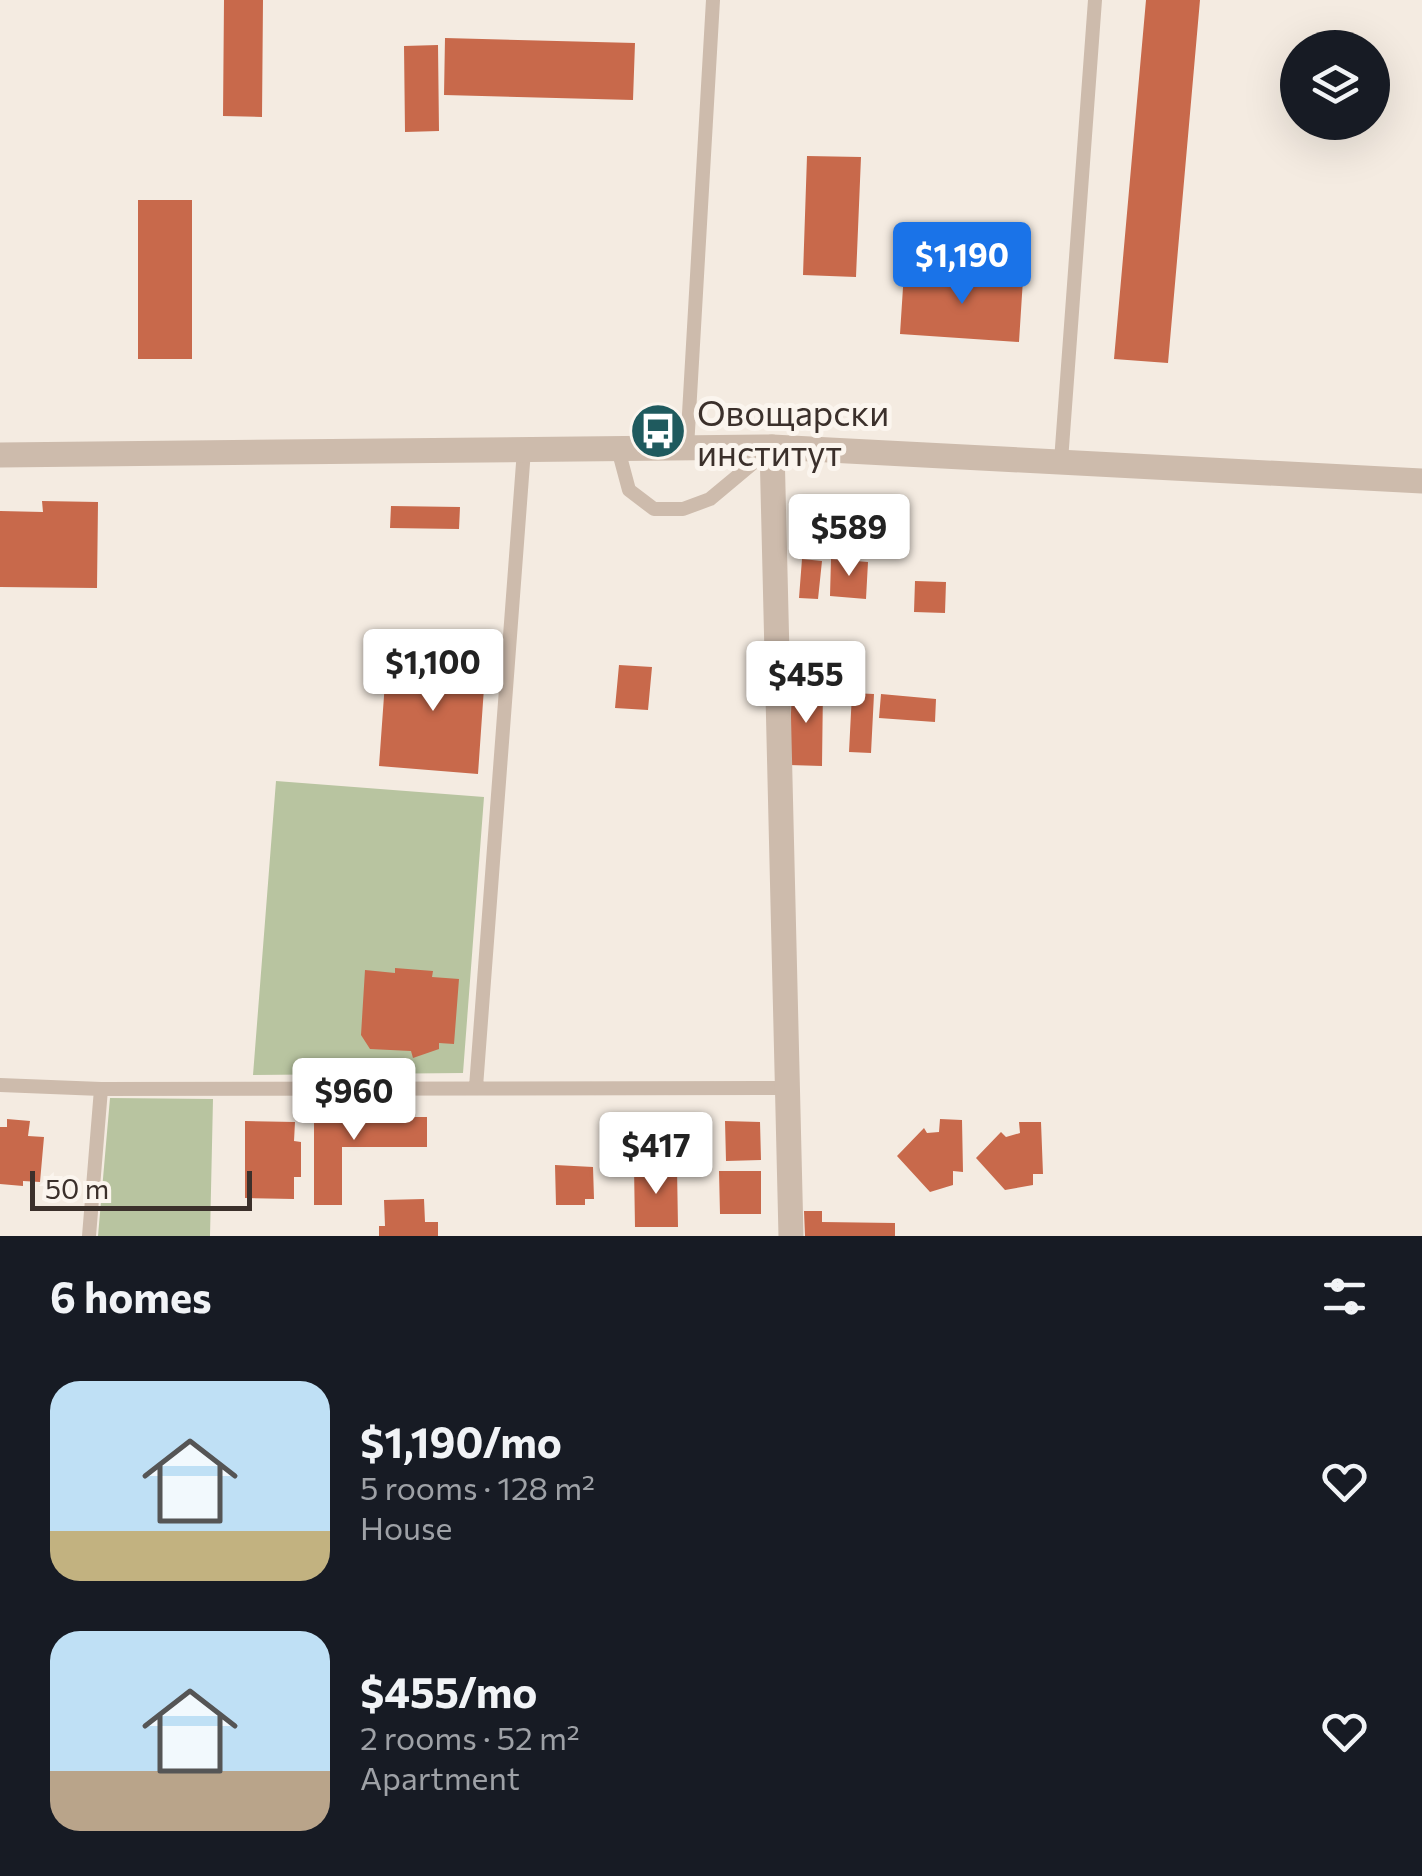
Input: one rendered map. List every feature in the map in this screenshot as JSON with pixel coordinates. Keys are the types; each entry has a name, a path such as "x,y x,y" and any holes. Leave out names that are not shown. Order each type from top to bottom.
{"street":[{"path":"772,447 792,1236"},
{"path":"0,455 772,447 1422,481"}],"lane":[{"path":"687,448 713,0"},
{"path":"1062,461 1095,0"},
{"path":"618,449 629,490 654,508 683,509 710,499 772,447"},
{"path":"476,1087 524,450"},
{"path":"0,1085 101,1089 789,1088"},
{"path":"89,1236 101,1089"}],"green space":[{"path":"276,781 484,797 463,1073 253,1075"},
{"path":"110,1098 213,1099 210,1236 98,1236"}],"building":[{"path":"224,0 263,0 262,117 223,116"},
{"path":"1146,0 1200,0 1168,363 1114,359"},
{"path":"445,38 635,43 633,100 444,95"},
{"path":"438,45 439,131 405,132 404,46"},
{"path":"807,156 861,157 856,277 803,275"},
{"path":"138,200 192,200 192,359 138,359"},
{"path":"904,272 1023,279 1019,342 900,334"},
{"path":"42,501 98,502 97,588 0,587 0,511 43,512"},
{"path":"391,506 460,507 459,529 390,528"},
{"path":"802,559 822,561 818,599 799,598"},
{"path":"831,559 868,562 866,599 830,596"},
{"path":"915,581 946,582 945,613 914,612"},
{"path":"387,654 446,660 446,655 486,659 478,774 379,766"},
{"path":"619,665 652,667 648,710 615,708"},
{"path":"792,686 823,687 822,766 789,765"},
{"path":"852,693 874,694 871,753 849,752"},
{"path":"881,694 936,699 935,722 879,718"},
{"path":"395,968 433,971 432,977 459,979 454,1044 439,1043 439,1049 413,1058 411,1051 370,1049 361,1035 365,970 395,973"},
{"path":"314,1100 339,1100 339,1117 427,1117 427,1147 342,1147 342,1205 314,1205"},
{"path":"7,1119 30,1121 28,1136 44,1137 40,1182 23,1181 23,1186 0,1184 0,1127 7,1127"},
{"path":"940,1119 962,1120 963,1172 953,1171 953,1185 930,1192 897,1156 924,1128 927,1133 939,1132"},
{"path":"245,1121 295,1122 294,1141 301,1142 301,1177 294,1177 294,1199 245,1198"},
{"path":"725,1121 760,1122 761,1160 726,1161"},
{"path":"1019,1122 1041,1122 1043,1174 1033,1174 1033,1185 1005,1190 976,1158 1001,1132 1006,1137 1020,1133"},
{"path":"555,1165 593,1167 594,1199 585,1199 585,1205 556,1205"},
{"path":"634,1167 677,1168 678,1227 635,1227"},
{"path":"719,1171 761,1171 761,1214 720,1214"},
{"path":"424,1199 425,1222 438,1222 438,1236 379,1236 379,1226 385,1226 384,1200"},
{"path":"804,1211 822,1211 822,1222 895,1223 895,1236 805,1236"}],"place":[{"name":"Овощарски институт","path":"658,431"}]}
